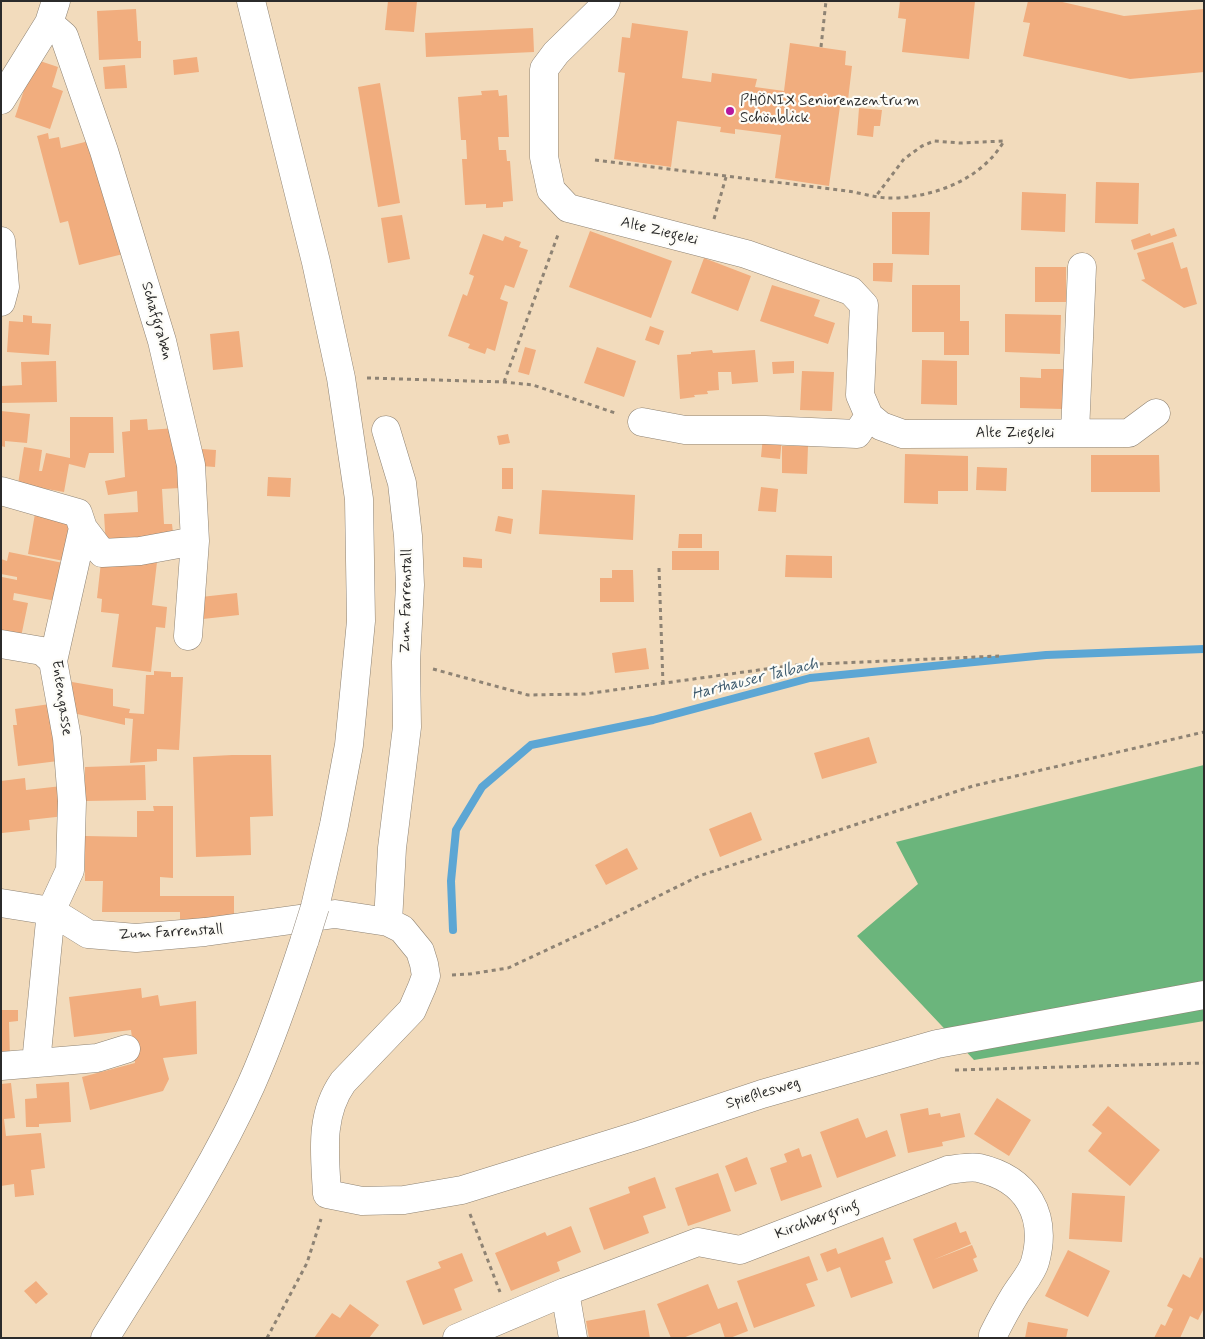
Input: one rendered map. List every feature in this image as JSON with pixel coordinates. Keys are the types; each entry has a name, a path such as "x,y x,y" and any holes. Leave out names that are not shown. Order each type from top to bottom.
{"street":[{"path":"105,1338 203,1180 251,1085 312,921 334,825 349,744 360,621 359,499 341,378 251,1"},
{"path":"568,208 551,190 544,157 544,69 556,53 603,7 606,1"},
{"path":"1,100 52,12"},
{"name":"Schafgraben","path":"52,12 64,36 104,151 162,341 192,465 196,541 188,636"},
{"name":"Alte Ziegelei","path":"568,208 746,254 851,291 864,306 860,394 869,416 881,426 903,434 1129,433 1156,413"},
{"path":"1,241 5,287 1,302"},
{"name":"Alte Ziegelei","path":"1075,433 1082,267"},
{"path":"642,422 684,430 765,430 857,434 869,416"},
{"name":"Zum Farrenstall","path":"386,430 402,483 408,536 410,585 406,662 407,727 392,848 388,922"},
{"path":"1,491 78,513 83,528 102,553 140,551 196,541"},
{"name":"Entengasse","path":"50,911 70,870 72,801 67,738 53,660 83,528"},
{"path":"1,644 42,650 53,660"},
{"path":"1,903 50,911 36,1063"},
{"name":"Zum Farrenstall","path":"50,911 88,934 136,938 312,921 334,914 388,922 402,929 412,940 422,958 426,976"},
{"path":"327,1194 325,1133 334,1094 343,1082 412,1010 426,976"},
{"name":"Spießlesweg","path":"327,1194 362,1201 404,1200 462,1190 639,1135 762,1094 938,1044 1204,995"},
{"path":"1,1066 97,1058 126,1048"},
{"name":"Kirchbergring","path":"457,1338 564,1292 698,1242 740,1250 948,1170 977,1167 1006,1178 1025,1192 1036,1212 1039,1234 1035,1264 993,1338"},
{"path":"564,1292 573,1338"}],"path":[{"path":"821,47 826,1"},
{"path":"594,160 884,198 911,197 938,192 967,177 996,155 1004,142 960,143 934,141 922,146 904,159 876,196"},
{"path":"706,244 726,176"},
{"path":"504,382 568,208"},
{"path":"359,378 504,382 533,385 642,422"},
{"path":"659,568 663,684"},
{"path":"406,662 528,696 586,694 795,665 999,656"},
{"path":"426,976 470,974 508,968 699,876 973,786 1204,732"},
{"path":"954,1070 1204,1063"},
{"path":"462,1190 461,1198 466,1206 493,1274"},
{"path":"267,1338 307,1263 327,1194"}],"green space":[{"path":"1204,765 1204,1021 974,1060 857,936 918,884 896,842"}],"building":[{"path":"388,1 417,1 414,32 385,30"},
{"path":"900,1 975,1 969,59 902,52 906,19 898,18"},
{"path":"1028,1 1058,1 1124,16 1204,9 1204,72 1130,79 1023,56 1030,23 1023,22"},
{"path":"136,9 138,41 141,41 141,58 99,60 97,11"},
{"name":"PHÖNIX Seniorenzentrum Schönblick","path":"632,23 688,31 682,78 711,82 712,73 757,79 755,87 784,91 790,43 846,51 845,65 852,66 848,100 841,99 829,186 775,178 781,135 735,129 735,134 720,132 721,127 677,121 671,167 614,159 625,73 618,72 622,37 630,38"},
{"path":"533,28 534,52 426,57 425,33"},
{"path":"197,57 199,72 174,75 173,60"},
{"path":"37,60 58,67 52,87 63,91 50,129 15,117 28,78 31,79"},
{"path":"125,65 127,88 105,89 103,67"},
{"path":"380,83 400,203 378,207 358,87"},
{"path":"498,90 499,96 507,95 509,137 498,137 499,150 506,150 507,161 510,161 513,201 503,202 503,207 486,208 486,204 465,205 462,159 467,159 466,140 461,140 458,97 482,95 481,91"},
{"path":"859,108 882,110 880,126 874,126 873,137 857,135"},
{"path":"48,133 49,139 59,137 61,148 93,140 123,254 79,265 68,221 60,223 37,136"},
{"path":"1096,182 1139,183 1138,224 1095,223"},
{"path":"1022,192 1066,194 1065,232 1021,230"},
{"path":"892,212 930,212 929,255 892,254"},
{"path":"402,215 410,259 388,263 381,218"},
{"path":"1174,228 1177,236 1134,250 1131,240 1150,233 1151,236"},
{"path":"590,231 672,261 651,318 569,287"},
{"path":"483,234 503,241 505,236 521,242 519,247 528,250 514,288 505,285 500,299 508,302 495,351 487,348 485,354 468,348 470,344 448,336 463,294 467,296 474,276 469,274"},
{"path":"1173,242 1181,269 1187,267 1197,304 1184,308 1141,280 1145,279 1137,253"},
{"path":"704,258 751,276 738,311 691,293"},
{"path":"873,263 893,263 892,282 873,281"},
{"path":"1035,267 1066,267 1066,302 1035,302"},
{"path":"772,285 820,300 814,316 835,323 828,344 760,321"},
{"path":"912,285 960,285 960,321 969,321 969,355 944,355 944,332 912,332"},
{"path":"1005,314 1061,315 1060,354 1005,352"},
{"path":"23,315 32,316 32,323 51,324 49,355 7,352 9,321 23,322"},
{"path":"650,326 664,331 659,345 645,340"},
{"path":"239,331 243,367 213,370 210,334"},
{"path":"525,347 536,350 529,375 518,372"},
{"path":"597,347 636,361 624,397 584,383"},
{"path":"712,350 713,353 755,350 758,382 732,384 731,372 718,372 719,390 707,391 708,394 680,399 677,355"},
{"path":"922,360 957,361 957,405 921,404"},
{"path":"56,361 57,402 1,403 1,386 22,385 21,362"},
{"path":"794,361 794,373 773,374 772,362"},
{"path":"1041,369 1064,369 1064,409 1020,408 1020,377 1041,378"},
{"path":"802,371 834,372 832,411 800,410"},
{"path":"1,411 30,414 27,443 5,441 5,447 1,446"},
{"path":"70,417 113,417 114,453 89,453 85,468 69,464 64,492 18,484 24,447 42,450 39,471 42,471 46,453 70,458"},
{"path":"147,419 148,430 176,428 180,488 162,489 164,524 172,524 174,542 106,546 104,514 138,512 137,491 108,495 105,481 125,477 122,432 130,431 130,420"},
{"path":"508,434 510,443 499,445 497,436"},
{"path":"763,436 782,438 780,459 761,457"},
{"path":"782,446 808,446 807,474 782,473"},
{"path":"202,449 216,450 215,467 201,466"},
{"path":"905,454 968,456 968,491 938,491 938,504 904,503"},
{"path":"1091,455 1159,455 1160,492 1091,492"},
{"path":"977,467 1007,468 1006,491 976,490"},
{"path":"502,468 513,468 513,489 502,489"},
{"path":"268,477 291,478 290,497 267,496"},
{"path":"761,487 778,489 776,512 758,511"},
{"path":"542,490 635,495 633,540 539,534"},
{"path":"36,508 73,515 64,561 28,554"},
{"path":"498,516 513,519 511,534 495,531"},
{"path":"679,534 702,534 702,548 678,548"},
{"path":"672,551 719,551 719,570 672,570"},
{"path":"9,552 63,563 56,601 14,593 13,600 28,603 21,637 1,633 2,577 17,580 17,577 1,574 1,559 7,561"},
{"path":"786,555 832,556 832,578 785,577"},
{"path":"463,557 482,559 482,568 463,567"},
{"path":"131,559 157,562 152,605 167,607 165,628 156,627 151,672 112,667 119,614 101,612 102,599 97,598 101,562"},
{"path":"612,570 633,570 634,602 600,602 600,578 612,578"},
{"path":"237,593 239,615 203,619 201,597"},
{"path":"646,648 649,669 615,673 612,653"},
{"path":"154,671 171,672 171,677 183,677 179,750 157,749 157,761 130,763 133,719 125,718 125,725 73,713 72,682 113,689 113,706 130,709 129,713 144,714 146,675 154,675"},
{"path":"50,704 58,761 18,766 13,725 17,725 15,709"},
{"path":"869,737 877,763 822,779 814,753"},
{"path":"271,755 273,816 250,817 251,855 196,857 193,757"},
{"path":"145,765 146,800 85,801 85,767"},
{"path":"25,778 26,790 62,786 65,816 29,820 30,830 2,833 1,781"},
{"path":"153,806 173,806 173,878 160,877 160,896 234,896 234,919 180,919 180,912 102,912 103,881 85,881 85,836 137,837 137,811 154,811"},
{"path":"751,812 762,840 720,857 709,829"},
{"path":"627,848 638,869 606,885 595,865"},
{"path":"141,988 142,998 158,995 160,1006 196,1001 197,1054 163,1058 169,1079 163,1091 90,1110 82,1077 135,1063 131,1030 74,1037 69,997"},
{"path":"1,1010 18,1010 18,1021 9,1022 10,1058 1,1058"},
{"path":"69,1082 71,1122 39,1124 39,1127 26,1127 25,1099 37,1098 36,1084"},
{"path":"11,1083 15,1118 4,1119 6,1136 41,1133 45,1168 31,1170 34,1195 15,1197 14,1184 1,1186 1,1084"},
{"path":"997,1098 1031,1120 1009,1156 974,1134"},
{"path":"1108,1106 1160,1150 1130,1186 1088,1151 1102,1133 1092,1125"},
{"path":"928,1108 929,1115 940,1113 941,1117 960,1113 965,1137 942,1142 943,1146 908,1153 900,1114"},
{"path":"858,1118 866,1138 887,1130 896,1156 837,1178 820,1132"},
{"path":"799,1148 802,1157 811,1154 822,1187 781,1201 770,1168 787,1162 784,1154"},
{"path":"747,1157 757,1184 735,1192 725,1166"},
{"path":"718,1173 731,1211 688,1226 675,1188"},
{"path":"655,1177 666,1208 643,1216 649,1233 604,1250 589,1208 630,1193 628,1187"},
{"path":"1072,1193 1125,1196 1122,1242 1069,1239"},
{"path":"956,1222 960,1233 966,1231 971,1244 933,1260 972,1245 977,1257 973,1259 978,1271 933,1289 913,1239"},
{"path":"571,1226 581,1252 557,1262 560,1271 511,1291 495,1253 545,1232 547,1236"},
{"path":"883,1237 891,1259 885,1261 893,1283 851,1298 840,1267 827,1272 820,1254 836,1248 838,1254"},
{"path":"1068,1250 1110,1271 1088,1317 1045,1296"},
{"path":"462,1253 473,1281 454,1289 462,1310 423,1325 406,1281 441,1268 438,1262"},
{"path":"809,1256 818,1280 806,1284 815,1306 754,1328 737,1281"},
{"path":"1200,1257 1204,1259 1204,1308 1198,1320 1190,1316 1180,1338 1154,1338 1161,1324 1165,1326 1173,1309 1167,1306 1183,1274 1190,1278"},
{"path":"36,1281 48,1294 36,1304 24,1291"},
{"path":"708,1284 718,1309 737,1302 748,1331 725,1338 720,1323 683,1338 671,1338 657,1304"},
{"path":"350,1304 379,1325 369,1338 314,1338 332,1313 340,1318"},
{"path":"645,1310 650,1338 589,1338 586,1321"},
{"path":"1028,1322 1068,1329 1066,1338 1025,1338"}],"waterway":[{"name":"Harthauser Talbach","path":"453,930 451,881 456,830 482,787 531,745 653,720 810,678 1046,655 1204,649"}],"place":[{"name":"PHÖNIX Seniorenzentrum Schönblick","path":"730,111"}]}
